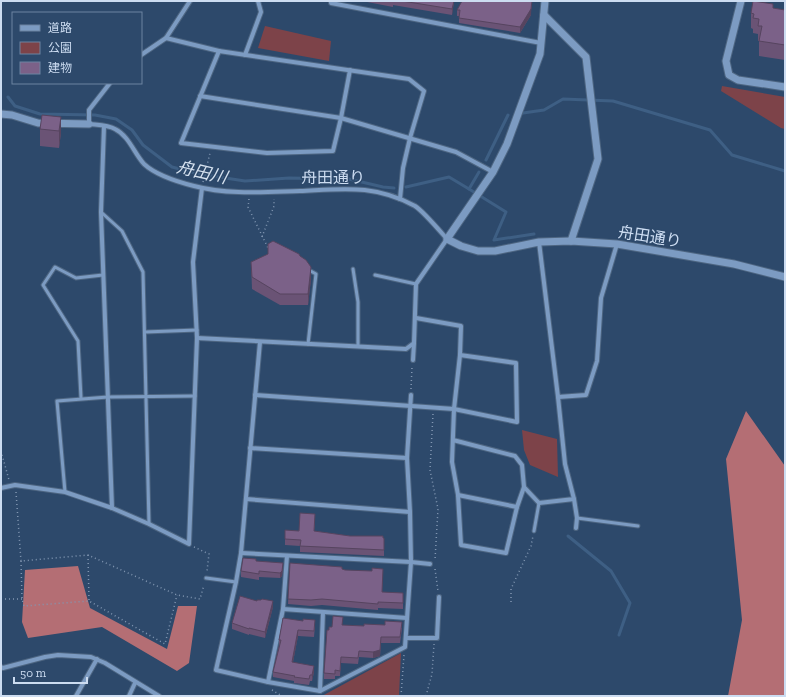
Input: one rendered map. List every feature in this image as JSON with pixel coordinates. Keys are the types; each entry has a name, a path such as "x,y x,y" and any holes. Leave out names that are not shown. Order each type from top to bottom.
{"street":[{"path":"142,53 166,38 190,1"},
{"path":"245,55 261,12 258,1"},
{"path":"331,1 331,3 541,43"},
{"path":"413,360 416,318 416,284 482,189 493,172 507,144 540,54 545,1"},
{"path":"741,1 726,61 729,75 738,80 785,87"},
{"path":"544,15 586,57 592,107 598,159 571,241"},
{"path":"166,38 219,51 409,80 424,91 403,168 400,200"},
{"path":"219,51 181,143 267,153 333,151 350,70"},
{"path":"89,123 90,110 109,84"},
{"path":"200,96 341,118 456,152 493,172"},
{"name":"舟田通り","path":"1,114 12,115 38,123 89,123 115,129 124,135 144,164 177,181 202,188 228,192 250,193 351,188 378,192 416,207 447,239 478,252 495,251 539,242 571,241 618,244 734,264 785,276"},
{"path":"104,126 101,212 112,508"},
{"path":"1,488 13,486 65,492 112,508 150,524 189,544 197,338 193,262 202,188"},
{"path":"539,242 565,464 574,499 577,518 576,528"},
{"path":"558,397 586,395 597,361 601,298 618,244"},
{"path":"416,318 461,326 460,355 454,409 452,462 458,495 461,545 506,553 517,507 524,487 522,465 515,456 453,440"},
{"path":"197,338 406,349 414,343"},
{"path":"260,342 241,553 216,670 268,682 320,691 405,647 411,562 407,458 411,395"},
{"path":"255,395 454,409 517,422 516,363 460,355"},
{"path":"250,448 407,458"},
{"path":"524,487 539,502 574,499"},
{"path":"458,495 517,507"},
{"path":"246,499 410,512"},
{"path":"241,553 430,564"},
{"path":"268,682 283,609 287,556"},
{"path":"406,638 437,638 439,597"},
{"path":"283,609 407,618"},
{"path":"320,691 323,612"},
{"path":"1,667 3,668 58,655 84,656 97,659 159,696"},
{"path":"76,696 97,659"},
{"path":"129,696 135,683"}],"lane":[{"path":"101,212 122,231 143,272 150,524"},
{"path":"302,266 316,274 308,344"},
{"path":"81,398 78,341 43,285 55,267 76,278 103,275"},
{"path":"353,269 358,302 358,346"},
{"path":"375,275 416,284"},
{"path":"144,332 197,330"},
{"path":"65,492 58,401 108,397 195,396"},
{"path":"534,531 539,502"},
{"path":"577,518 638,526"},
{"path":"206,578 236,582"}],"path":[{"path":"204,177 211,147"},
{"path":"262,237 274,206 273,192"},
{"path":"250,193 248,207 271,254"},
{"path":"411,395 413,360"},
{"path":"433,407 430,470 438,509 434,571 439,597"},
{"path":"1,451 13,486 21,561 22,599 24,606 89,601 165,644 176,595"},
{"path":"511,602 511,589 531,546 534,531"},
{"path":"21,561 88,555 176,595 200,599 206,578 209,554 189,544"},
{"path":"88,555 89,601"},
{"path":"1,599 22,599"},
{"path":"426,696 432,674 435,638"},
{"path":"401,696 405,647"}],"green space":[{"path":"265,26 331,41 329,61 258,48"},
{"path":"722,86 785,97 785,129 721,91"},
{"path":"522,430 557,439 558,477 530,465 524,450"},
{"path":"401,653 399,696 322,696"}],"shaded area":[{"path":"746,411 785,466 785,696 728,696 742,620 726,459"},
{"path":"78,566 90,608 167,649 178,606 197,606 189,663 177,671 102,627 28,638 22,622 25,570"}],"building":[{"path":"402,1 454,1 452,9"},
{"path":"462,1 532,1 531,9 520,27 459,18 460,10 457,10"},
{"path":"753,1 773,4 773,8 785,10 785,45 759,41 762,26 758,26 759,19 753,18 754,14 751,13"},
{"path":"42,115 61,117 59,131 40,129"},
{"path":"273,241 299,254 311,267 308,294 280,294 252,277 251,262 268,254 268,244"},
{"path":"300,513 315,514 314,531 350,536 383,536 384,550 300,546 301,540 285,539 285,530 299,531"},
{"path":"243,558 256,559 256,561 283,563 282,571 280,573 259,571 259,574 241,571"},
{"path":"290,563 342,567 342,569 345,570 372,571 372,568 383,569 382,592 403,593 403,603 378,602 378,604 322,599 288,599"},
{"path":"240,596 257,601 262,599 273,601 265,632 249,629 232,623"},
{"path":"333,616 343,617 342,625 385,625 385,621 402,622 400,637 381,637 380,650 373,652 359,651 358,658 341,657 340,671 335,670 335,674 324,673 327,630 329,630 329,627 332,627"},
{"path":"283,618 303,621 303,619 315,620 314,631 298,630 292,662 314,666 312,675 310,675 309,679 273,672 281,640 279,640"}],"waterway":[{"name":"舟田川","path":"8,97 15,106 40,114 95,115 116,119 132,130 143,145 172,167 199,174 245,181 289,178 349,179 394,188"},
{"path":"523,113 544,110 563,99 613,101 710,130 732,155 785,171"},
{"path":"486,160 508,115"},
{"path":"406,187 449,177 469,189 479,172"},
{"path":"469,189 506,212 494,240 534,234"},
{"path":"568,536 611,571 630,603 619,635"}]}
